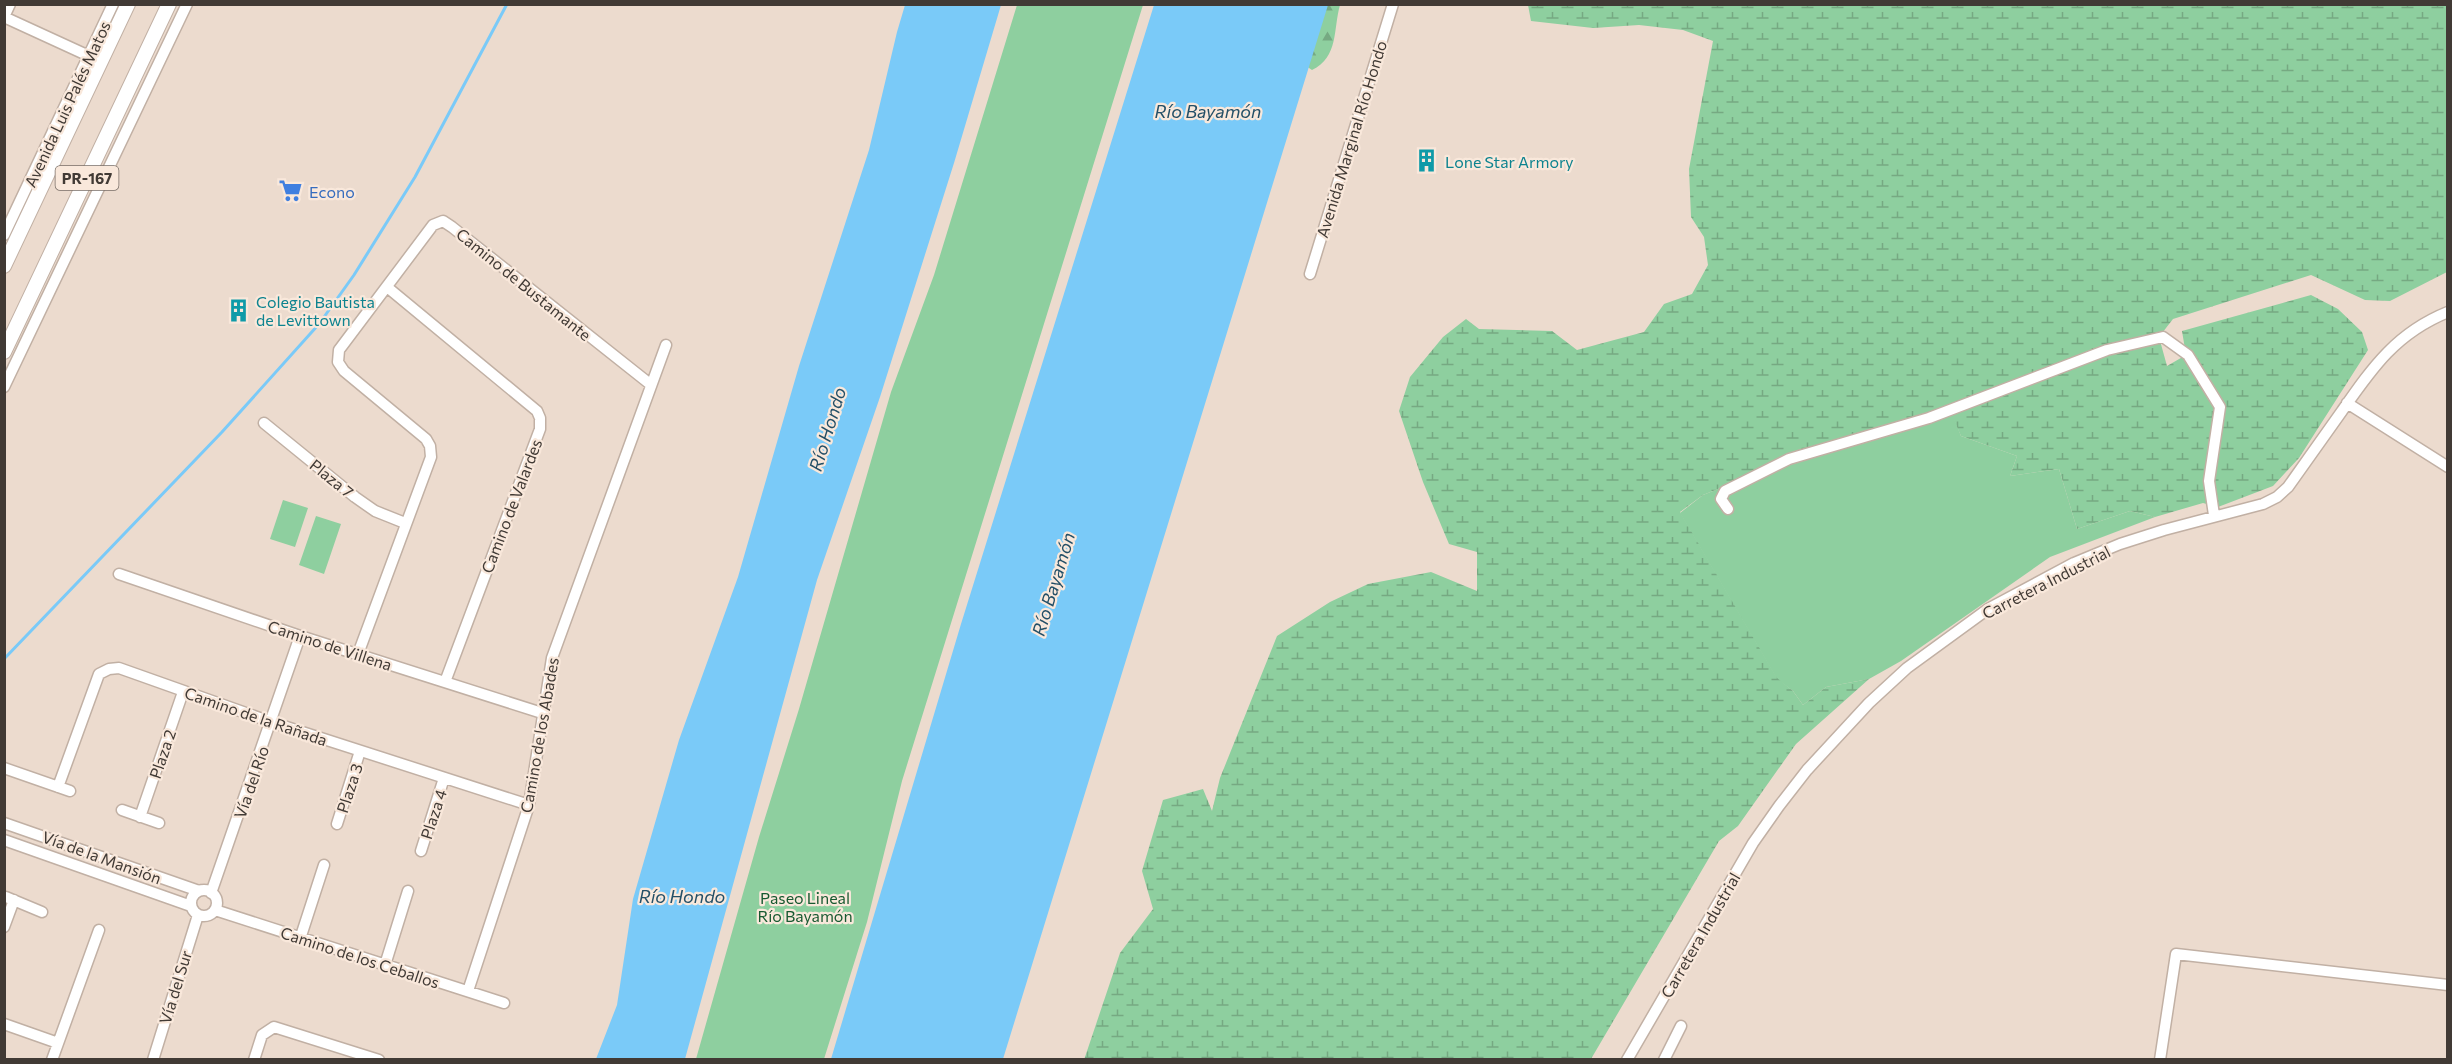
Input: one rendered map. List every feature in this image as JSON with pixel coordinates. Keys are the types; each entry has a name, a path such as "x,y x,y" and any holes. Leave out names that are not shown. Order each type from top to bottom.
{"main road":[{"name":"PR-167","path":"4,266 128,4"},
{"name":"PR-167","path":"4,352 169,4"}],"street":[{"path":"10,4 5,17 89,56"},
{"name":"Avenida Luis Palés Matos","path":"4,235 113,4"},
{"path":"4,387 187,4"},
{"name":"Avenida Marginal Río Hondo","path":"1310,274 1393,4"},
{"name":"Camino de Bustamante","path":"358,654 431,457 430,446 426,438 344,371 338,362 339,350 433,225 443,221 650,384"},
{"name":"Camino de Valardes","path":"387,287 537,411 540,418 540,429 445,682"},
{"name":"Carretera Industrial","path":"1627,1059 1753,843 1779,806 1807,770 1869,703 1907,668 1988,609 2074,563 2120,544 2214,515 2263,504 2277,497 2288,487 2370,370 2387,351 2433,318 2448,312"},
{"path":"1728,509 1721,499 1725,491 1790,459 1929,417 2107,350 2163,337 2188,355 2220,407 2209,481 2214,515"},
{"name":"Camino de los Abades","path":"468,991 529,805 552,658 666,345"},
{"path":"2347,403 2448,467"},
{"name":"Plaza 7","path":"264,423 355,497 375,511 405,523"},
{"name":"Camino de Villena","path":"119,574 300,636 542,713"},
{"name":"Vía del Río","path":"211,893 300,636"},
{"name":"Camino de la Rañada","path":"58,787 99,674 109,669 119,668 272,722 529,805"},
{"name":"Plaza 2","path":"140,817 183,692"},
{"name":"Plaza 3","path":"337,824 360,751"},
{"path":"4,768 70,791"},
{"name":"Plaza 4","path":"421,851 444,778"},
{"path":"122,810 159,823"},
{"name":"Vía de la Mansión","path":"4,823 199,891"},
{"name":"Vía de la Mansión","path":"4,840 195,910"},
{"path":"300,939 324,865"},
{"path":"199,891 211,893 216,898 215,910 207,916 195,910 194,895 199,891"},
{"path":"385,965 408,891"},
{"path":"4,927 10,898 42,912"},
{"name":"Vía del Sur","path":"153,1059 195,910"},
{"name":"Camino de los Ceballos","path":"215,910 504,1003"},
{"path":"52,1059 99,930"},
{"path":"2160,1059 2176,954 2448,985"},
{"path":"4,1024 58,1043"},
{"path":"1666,1059 1681,1026"},
{"path":"254,1059 262,1035 274,1027 379,1059"}],"green space":[{"name":"Paseo Lineal Río Bayamón","path":"1017,5 1143,5 902,781 867,922 824,1059 696,1059 759,837 799,709 891,392 934,275"},
{"path":"1326,5 1340,5 1334,42 1327,58 1312,70 1306,66"},
{"path":"1528,5 2447,5 2447,272 2390,301 2365,300 2311,275 2173,319 2159,337 2167,366 2186,355 2182,331 2311,295 2338,309 2362,332 2368,350 2299,458 2273,486 2218,507 2203,503 2155,517 2130,511 2077,529 2059,469 2010,476 2017,456 1961,436 1951,413 1836,442 1703,495 1680,512 1777,678 1793,691 1803,705 1826,687 1869,679 1796,744 1738,826 1719,841 1591,1059 1084,1060 1120,953 1153,909 1142,871 1163,800 1203,789 1212,811 1220,778 1277,636 1330,602 1368,584 1431,572 1477,591 1477,552 1449,544 1423,482 1399,411 1410,377 1443,337 1466,319 1479,329 1552,331 1577,350 1644,332 1664,304 1692,294 1708,265 1704,237 1691,217 1689,169 1713,41 1683,30 1639,25 1593,28 1531,21"},
{"path":"1952,413 1961,436 2017,456 2010,476 2059,469 2077,529 2130,511 2155,517 2050,557 1901,661 1869,679 1826,687 1803,705 1793,691 1777,679 1680,513 1703,495 1836,442"},
{"path":"283,500 308,508 295,547 270,539"},
{"path":"316,516 341,524 324,574 299,565"}],"water":[{"name":"Río Hondo","path":"905,5 1001,5 880,397 817,580 685,1059 596,1059 617,1005 633,899 679,740 738,577 799,366 869,150"},
{"name":"Río Bayamón","path":"1154,5 1328,5 1003,1059 831,1059 961,624"}],"waterway":[{"path":"4,659 222,432 319,324 354,275 415,177 507,4"}],"place":[{"name":"Lone Star Armory","path":"1427,161"},
{"name":"Econo","path":"291,191"},
{"name":"Colegio Bautista de Levittown","path":"238,310"}]}
